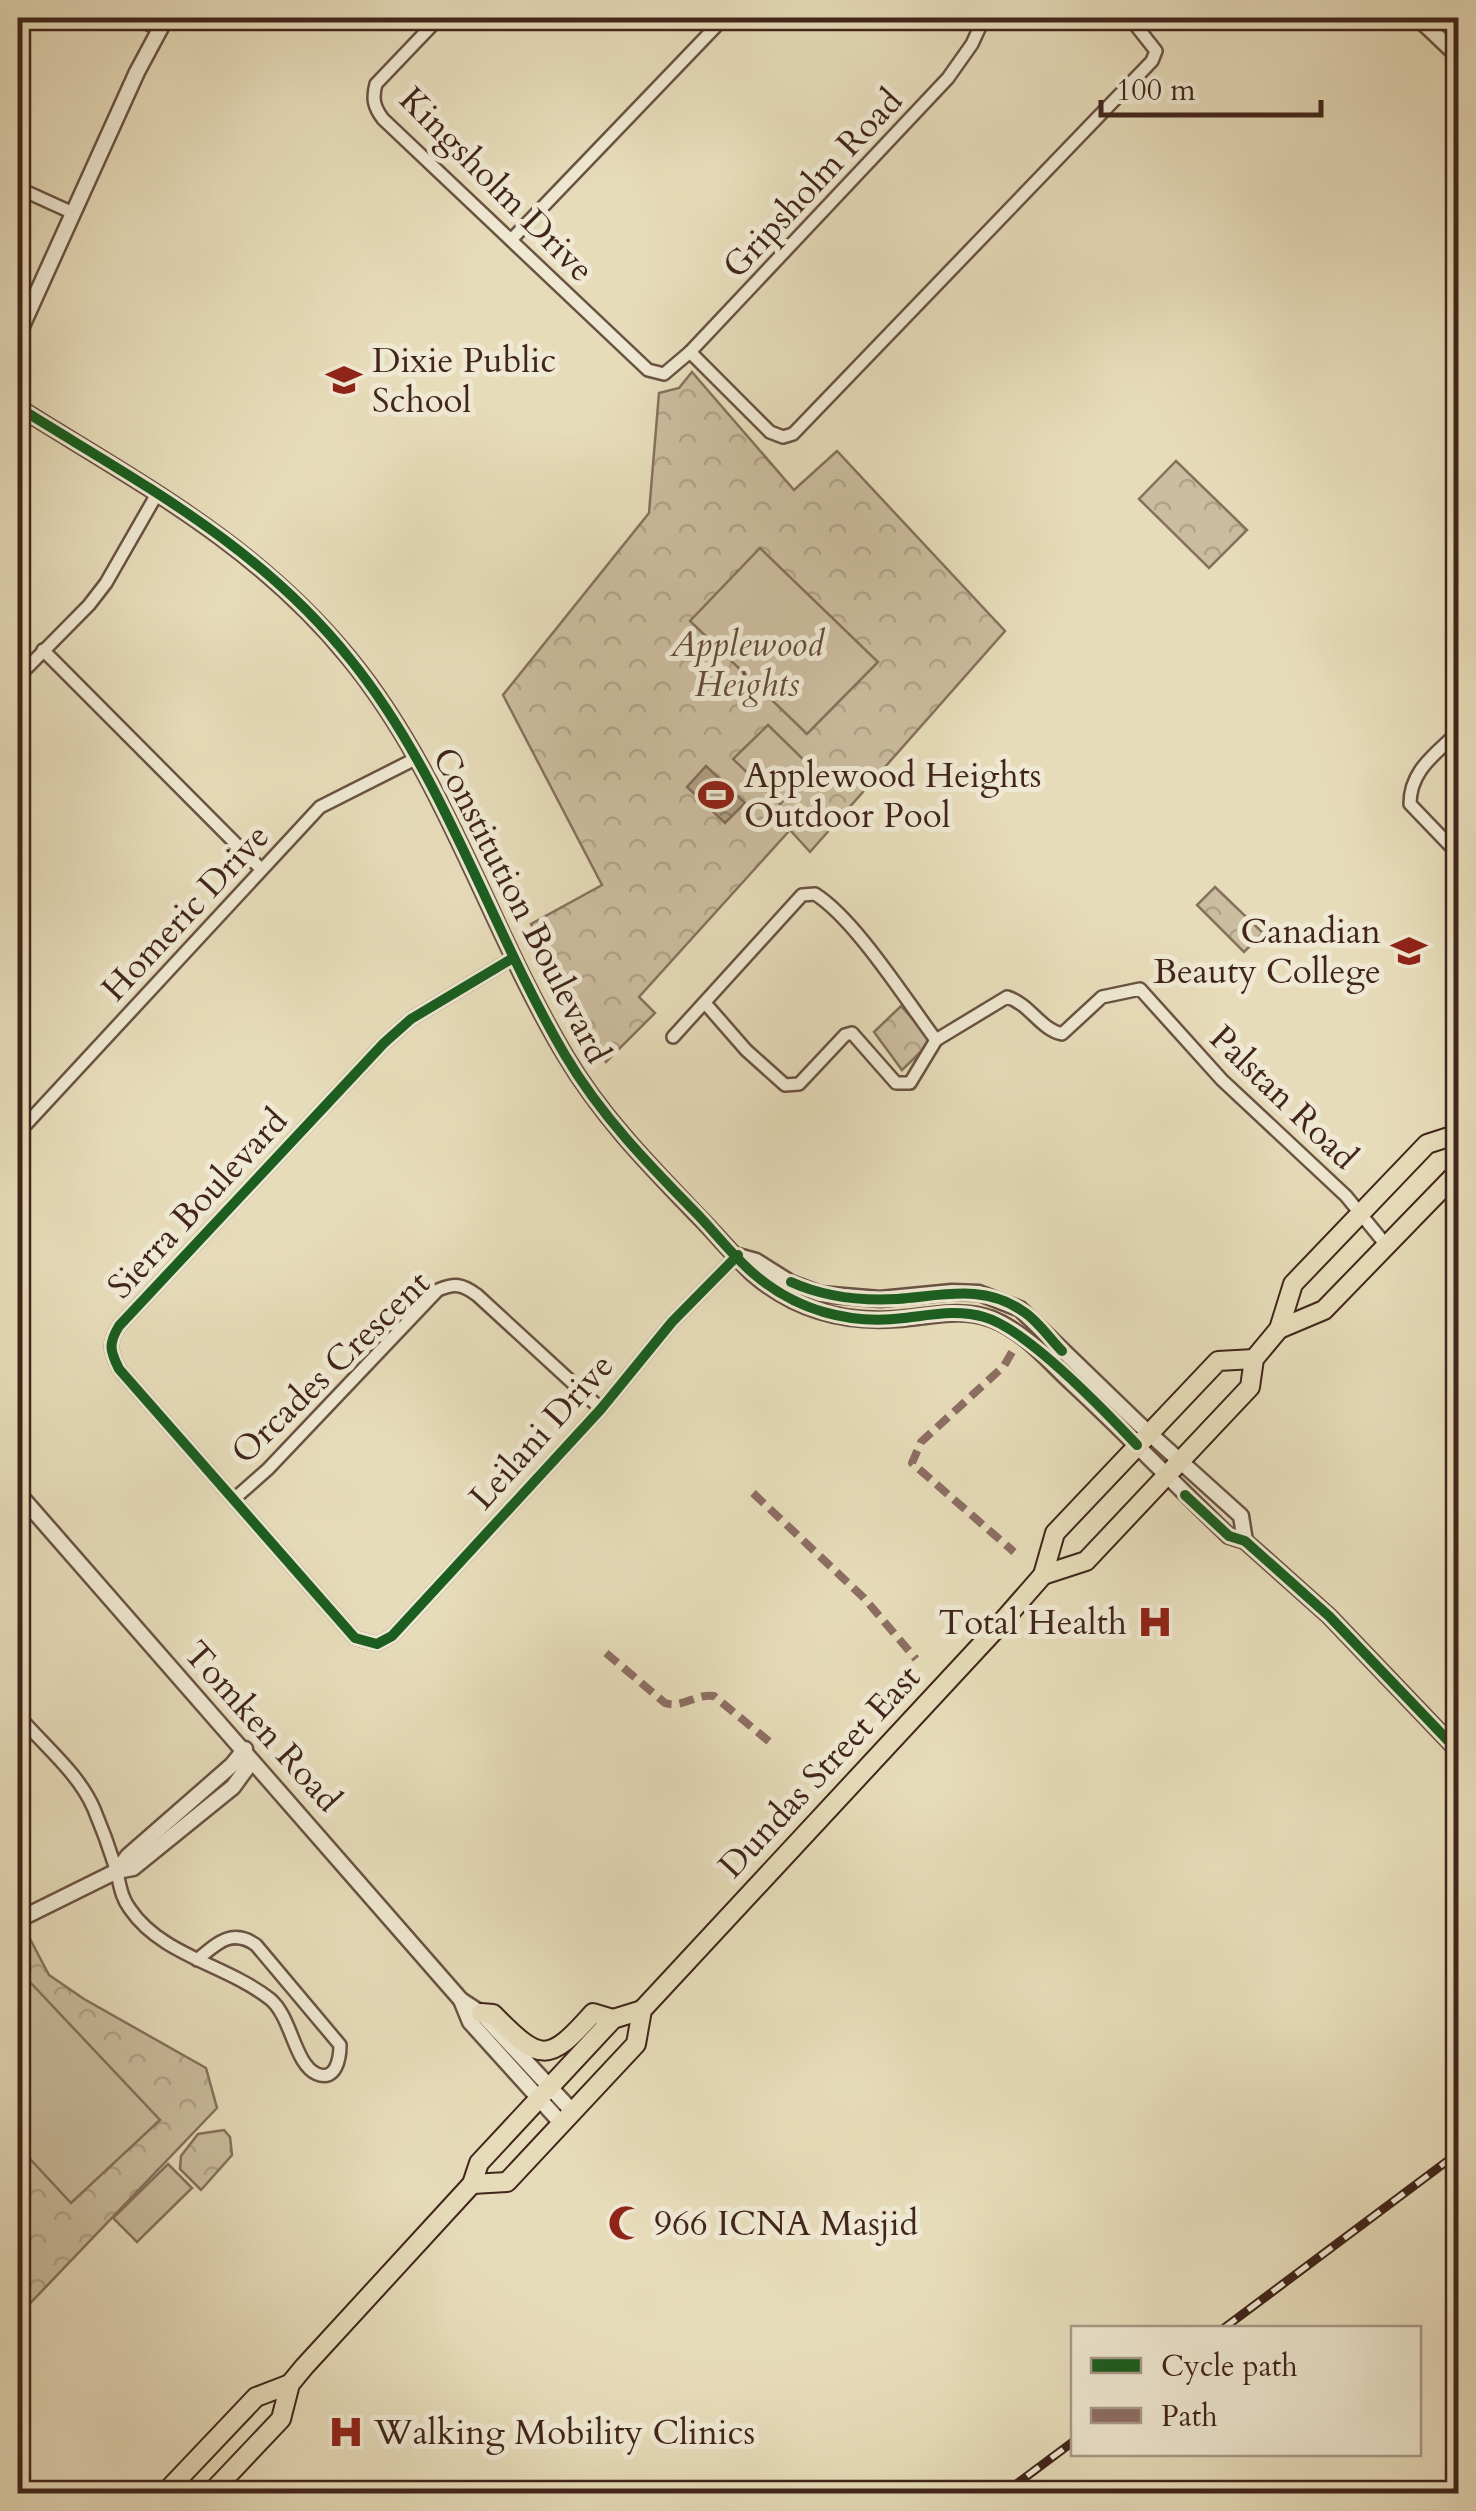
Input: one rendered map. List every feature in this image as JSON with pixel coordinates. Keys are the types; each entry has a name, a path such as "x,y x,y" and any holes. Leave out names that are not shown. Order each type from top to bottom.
{"main road":[{"name":"Dundas Street East","path":"1042,1575 1086,1561 1250,1387 1254,1359 1279,1329 1293,1284 1427,1144 1458,1134"},
{"name":"Dundas Street East","path":"1279,1329 1324,1310 1456,1174 1458,1163"},
{"name":"Dundas Street East","path":"164,2494 256,2398 290,2384 472,2184 479,2163 614,2019 642,2010 911,1723 1042,1575 1056,1534 1143,1439 1218,1361 1254,1359"},
{"name":"Dundas Street East","path":"472,2184 508,2182 636,2044 642,2010"},
{"path":"481,2013 493,2014 523,2045 536,2050 564,2046 593,2013 614,2019"},
{"name":"Dundas Street East","path":"210,2494 282,2419 290,2384"}],"street":[{"path":"18,335 163,22 138,18"},
{"name":"Kingsholm Drive","path":"439,18 376,84 375,108 648,370 664,374"},
{"path":"511,240 724,18"},
{"name":"Gripsholm Road","path":"664,374 690,352 948,78 972,44 984,18"},
{"path":"690,352 770,432 783,437 792,434 1152,61 1156,51 1130,18"},
{"path":"1418,18 1458,56"},
{"path":"1449,18 1458,26"},
{"path":"18,188 73,213"},
{"name":"Constitution Boulevard","path":"18,407 242,550 312,615 382,702 416,758 513,958 566,1056 610,1122 754,1274 790,1300 838,1316 898,1319 966,1313 1007,1326 1143,1439 1180,1460 1241,1516 1245,1541"},
{"path":"18,677 106,583 157,494"},
{"path":"43,650 261,869"},
{"path":"1458,732 1416,774 1410,793 1410,804 1458,854"},
{"name":"Homeric Drive","path":"18,1133 329,800 416,758"},
{"path":"673,1037 802,896 815,894 827,901 857,935 936,1040 910,1083 896,1083 852,1033 845,1035 799,1084 785,1085 762,1066 705,1003"},
{"name":"Sierra Boulevard","path":"384,1642 370,1644 355,1638 119,1370 110,1342 135,1309 384,1043 411,1019 513,958"},
{"name":"Palstan Road","path":"936,1040 1007,997 1025,1006 1052,1032 1062,1034 1102,997 1140,989 1222,1080 1312,1162 1386,1245"},
{"name":"Constitution Boulevard","path":"738,1256 756,1260 791,1283 820,1294 900,1299 952,1292 979,1293 1002,1300 1027,1314 1143,1439"},
{"name":"Leilani Drive","path":"384,1642 601,1410 672,1322 738,1256"},
{"name":"Orcades Crescent","path":"234,1499 268,1469 438,1290 453,1284 477,1294 601,1410"},
{"path":"1143,1439 1166,1475 1229,1536 1245,1541 1329,1616 1458,1752"},
{"name":"Tomken Road","path":"18,1493 461,2000 481,2013 545,2094"},
{"path":"18,1715 79,1782 93,1806 117,1871 121,1895 131,1912 167,1943 197,1960 267,1996 280,2008 305,2064 317,2074 327,2076 334,2072 340,2046 256,1945 244,1937 222,1939 197,1960"},
{"path":"18,1920 117,1871 128,1856 248,1755"},
{"name":"Tomken Road","path":"461,2000 470,2022 568,2118"}],"green space":[{"name":"Applewood Heights","path":"692,372 794,490 837,451 1005,631 810,852 790,830 639,997 655,1013 606,1062 531,924 602,885 503,695 649,513 659,393 679,388"},
{"path":"1176,461 1247,530 1209,568 1139,499"},
{"path":"760,548 878,662 807,734 690,621"},
{"path":"768,725 814,770 780,804 733,759"},
{"path":"1215,887 1263,933 1244,952 1197,905"},
{"path":"901,1006 932,1041 902,1070 874,1032"},
{"path":"29,1937 49,1975 206,2068 217,2108 18,2316 18,1943"},
{"path":"29,1981 160,2120 71,2203 18,2146 18,1992"},
{"path":"224,2130 230,2137 232,2155 201,2190 180,2169 181,2156 198,2134"},
{"path":"168,2164 192,2188 137,2242 113,2218"}],"water":[{"name":"Applewood Heights Outdoor Pool","path":"706,766 745,803 725,823 687,787"}],"railway":[{"path":"1227,2326 1458,2153"},
{"path":"1003,2494 1071,2443"}],"marked path":[{"path":"1012,1352 1004,1366 921,1442 912,1463 1014,1552"},
{"path":"753,1493 864,1598 916,1659"},
{"path":"606,1653 665,1703 714,1696 771,1743"}],"cycle path":[{"path":"18,407 195,518 236,549 314,618 350,659 413,752 538,1006 579,1077 627,1139 747,1267 787,1297 843,1317 883,1320 964,1313 1001,1324 1064,1372 1137,1445"},
{"path":"513,958 411,1019 384,1043 119,1326 112,1348 119,1369 355,1638 377,1644 392,1636 601,1409 672,1322 738,1255"},
{"path":"791,1282 856,1298 962,1294 993,1297 1029,1316 1062,1351"},
{"path":"1185,1495 1229,1536 1245,1541 1329,1616 1458,1751"}],"place":[{"name":"Dixie Public School","path":"344,380"},
{"name":"Applewood Heights Outdoor Pool","path":"716,795"},
{"name":"Canadian Beauty College","path":"1409,951"},
{"name":"Total Health","path":"1155,1622"},
{"name":"966 ICNA Masjid","path":"626,2223"},
{"name":"Walking Mobility Clinics","path":"346,2432"}]}
